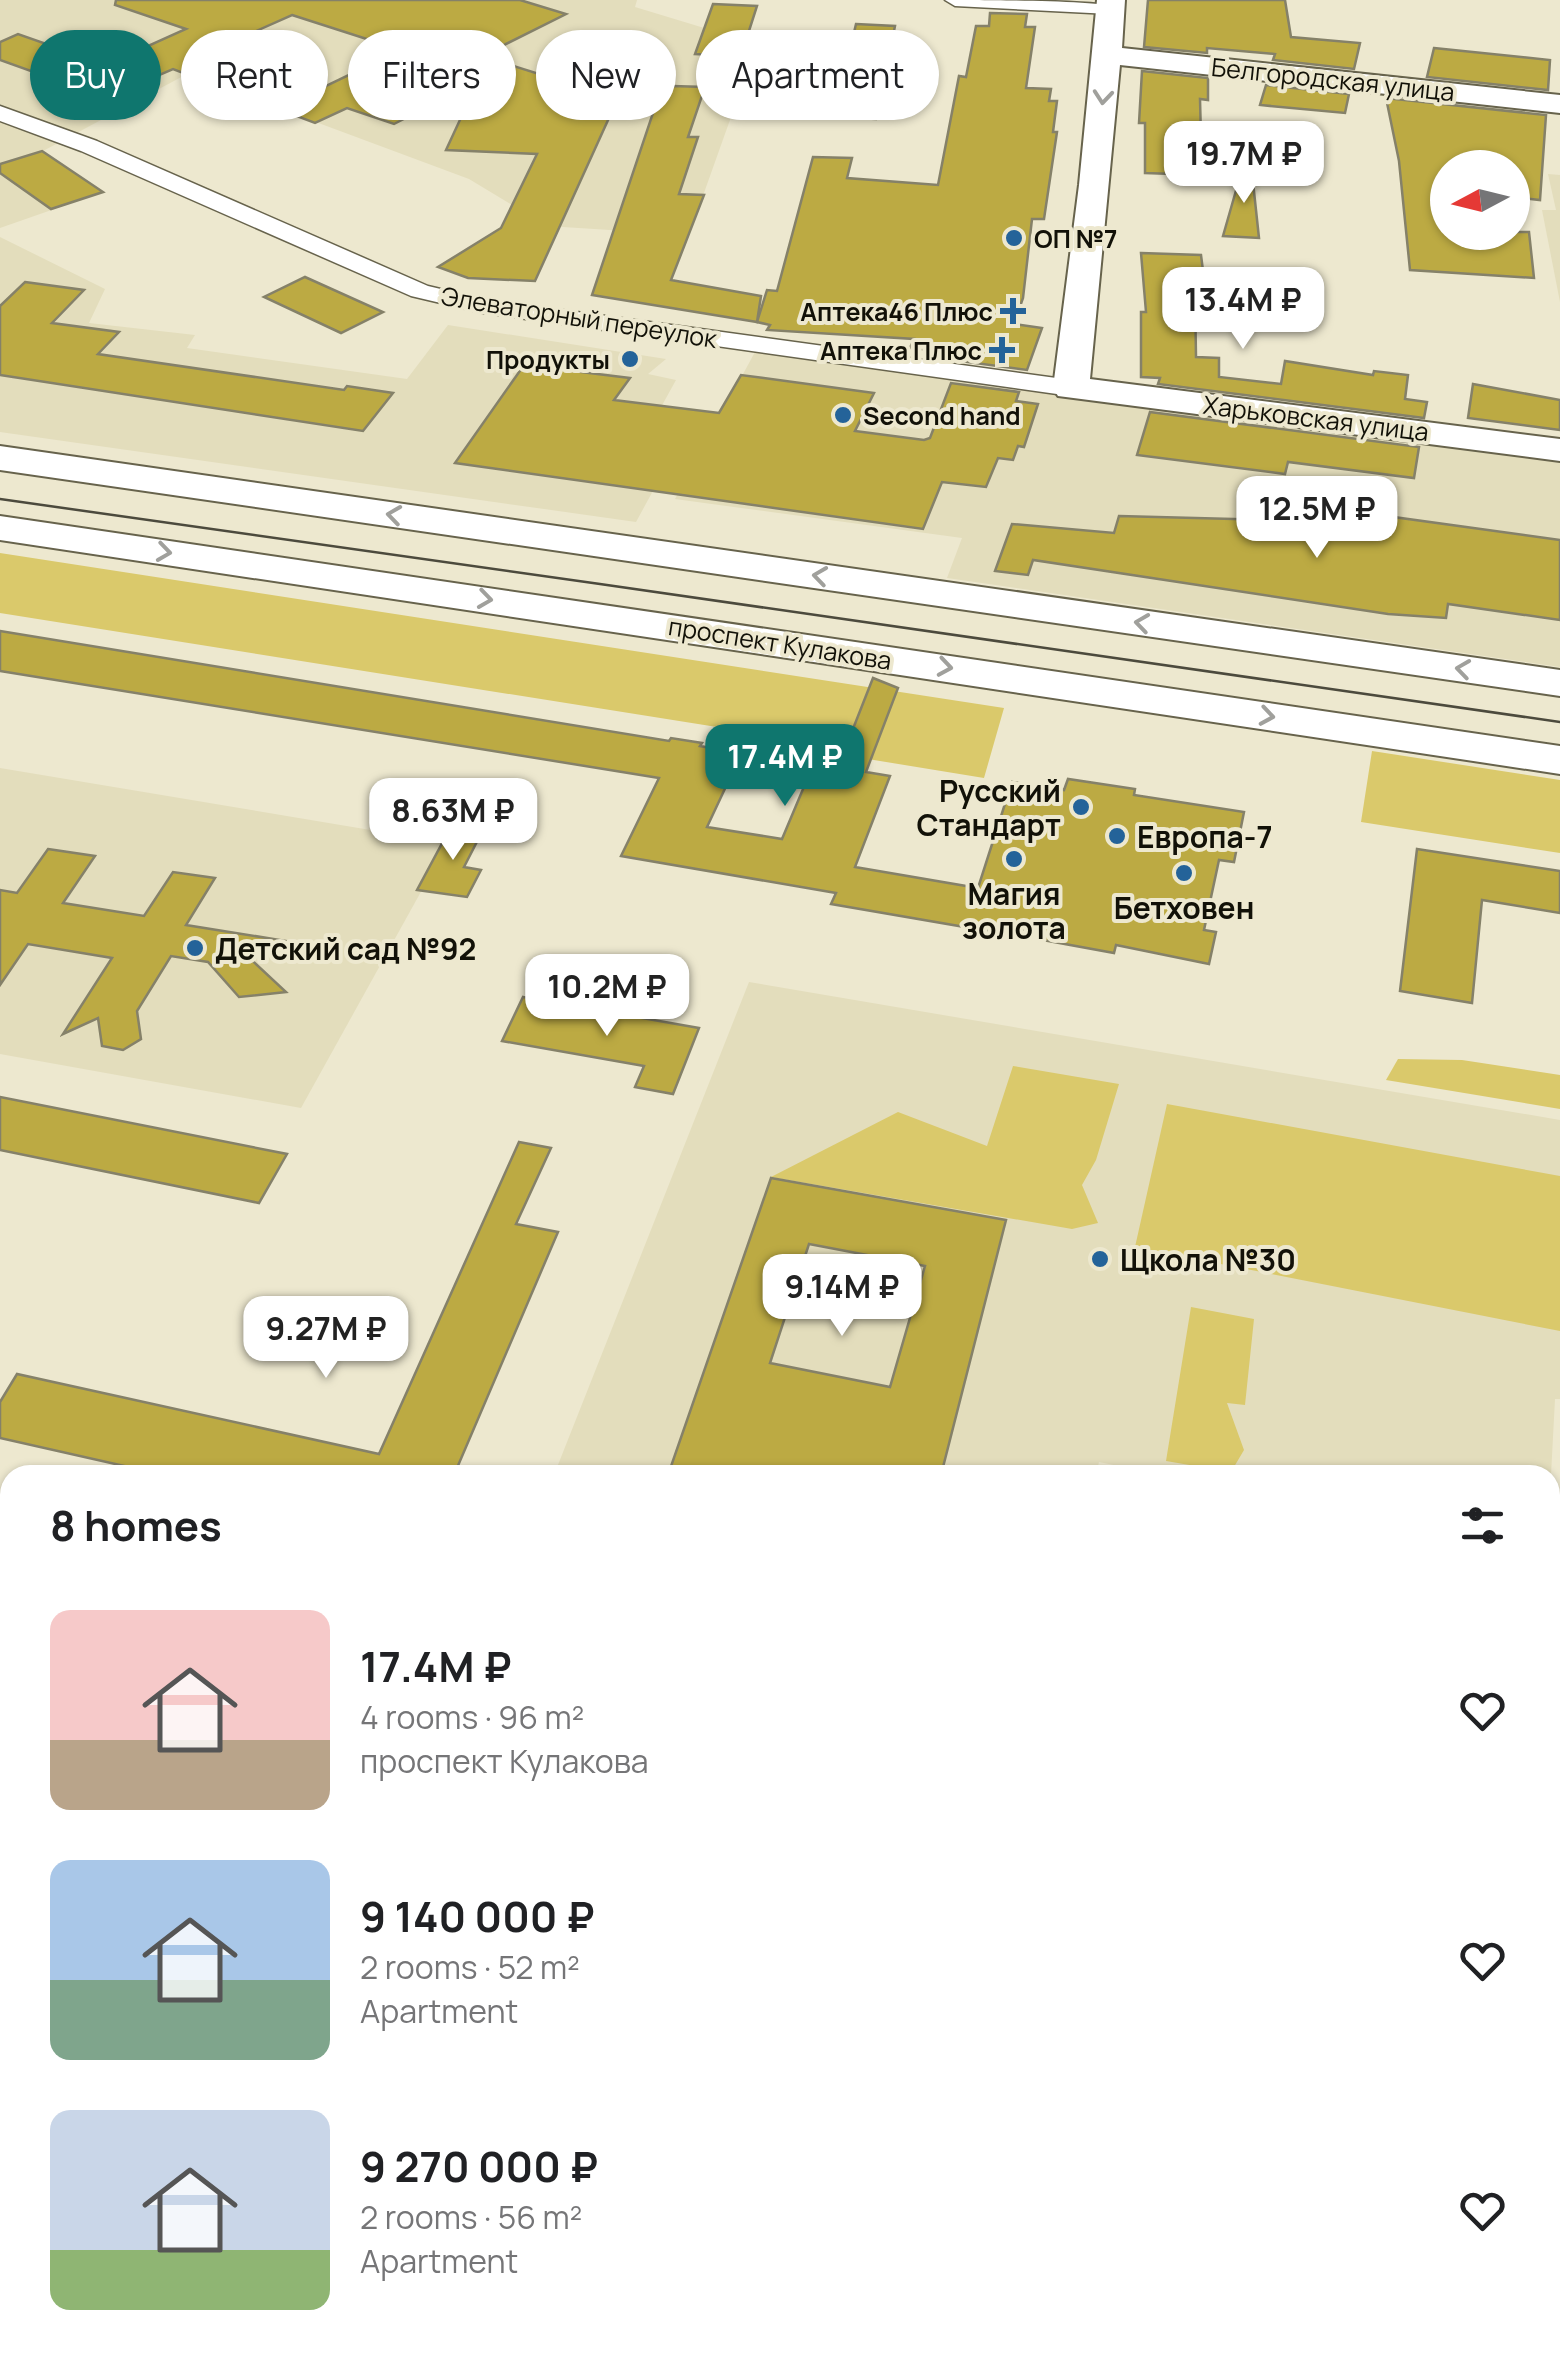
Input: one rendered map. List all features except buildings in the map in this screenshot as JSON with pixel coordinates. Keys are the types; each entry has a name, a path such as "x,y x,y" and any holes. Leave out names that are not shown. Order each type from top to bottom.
{"main road":[{"path":"1071,388 1110,4"},
{"name":"Белгородская улица","path":"1106,55 1560,104"},
{"name":"Харьковская улица","path":"1071,388 1560,450"},
{"path":"0,458 1560,682"},
{"path":"67,538 43,523 40,512 44,502 67,486 120,476"},
{"name":"проспект Кулакова","path":"0,528 1560,760"}],"street":[{"path":"955,0 1110,4"},
{"name":"Элеваторный переулок","path":"0,112 89,146 420,291 500,308 1071,388"}],"shaded area":[{"path":"0,0 637,0 635,7 711,30 696,30 696,120 730,120 689,235 547,226 469,179 311,120 328,120 328,30 181,30 181,77 161,88 161,30 30,30 30,120 101,120 43,151 103,192 0,228"},
{"path":"1548,174 1560,175 1560,302 1542,210 1556,210"},
{"path":"0,237 105,289 89,323 195,335 187,348 407,379 448,325 666,359 648,374 676,380 660,409 690,423 636,522 0,432"},
{"path":"755,352 1560,458 1560,667 947,578 962,538 675,499"},
{"path":"0,553 1004,708 984,778 776,744 779,737 0,613"},
{"path":"1372,751 1560,780 1560,853 1361,822"},
{"name":"Детский сад №92","path":"0,768 448,843 301,1108 0,1054"},
{"name":"Щкола №30","path":"749,982 1560,1120 1560,1399 1555,1399 1552,1465 1099,1462 558,1465"},
{"path":"1398,1059 1462,1060 1560,1075 1560,1109 1386,1080"},
{"path":"1013,1066 1119,1084 1096,1160 1082,1185 1098,1223 1072,1229 771,1177 898,1112 987,1146"},
{"path":"1167,1104 1560,1176 1560,1331 1135,1247"},
{"path":"1191,1307 1254,1319 1245,1405 1227,1403 1244,1450 1235,1465 1166,1461"}],"tram line":[{"path":"0,499 1560,722"}],"place":[{"name":"ОП №7","path":"1014,238"},
{"name":"Аптека46 Плюс","path":"1013,311"},
{"name":"Аптека Плюс","path":"1002,350"},
{"name":"Продукты","path":"630,359"},
{"name":"Second hand","path":"843,415"},
{"name":"Русский Стандарт","path":"1081,807"},
{"name":"Европа-7","path":"1117,836"},
{"name":"Магия золота","path":"1014,859"},
{"name":"Бетховен","path":"1184,873"},
{"name":"Детский сад №92","path":"195,948"},
{"name":"Щкола №30","path":"1100,1259"}]}
